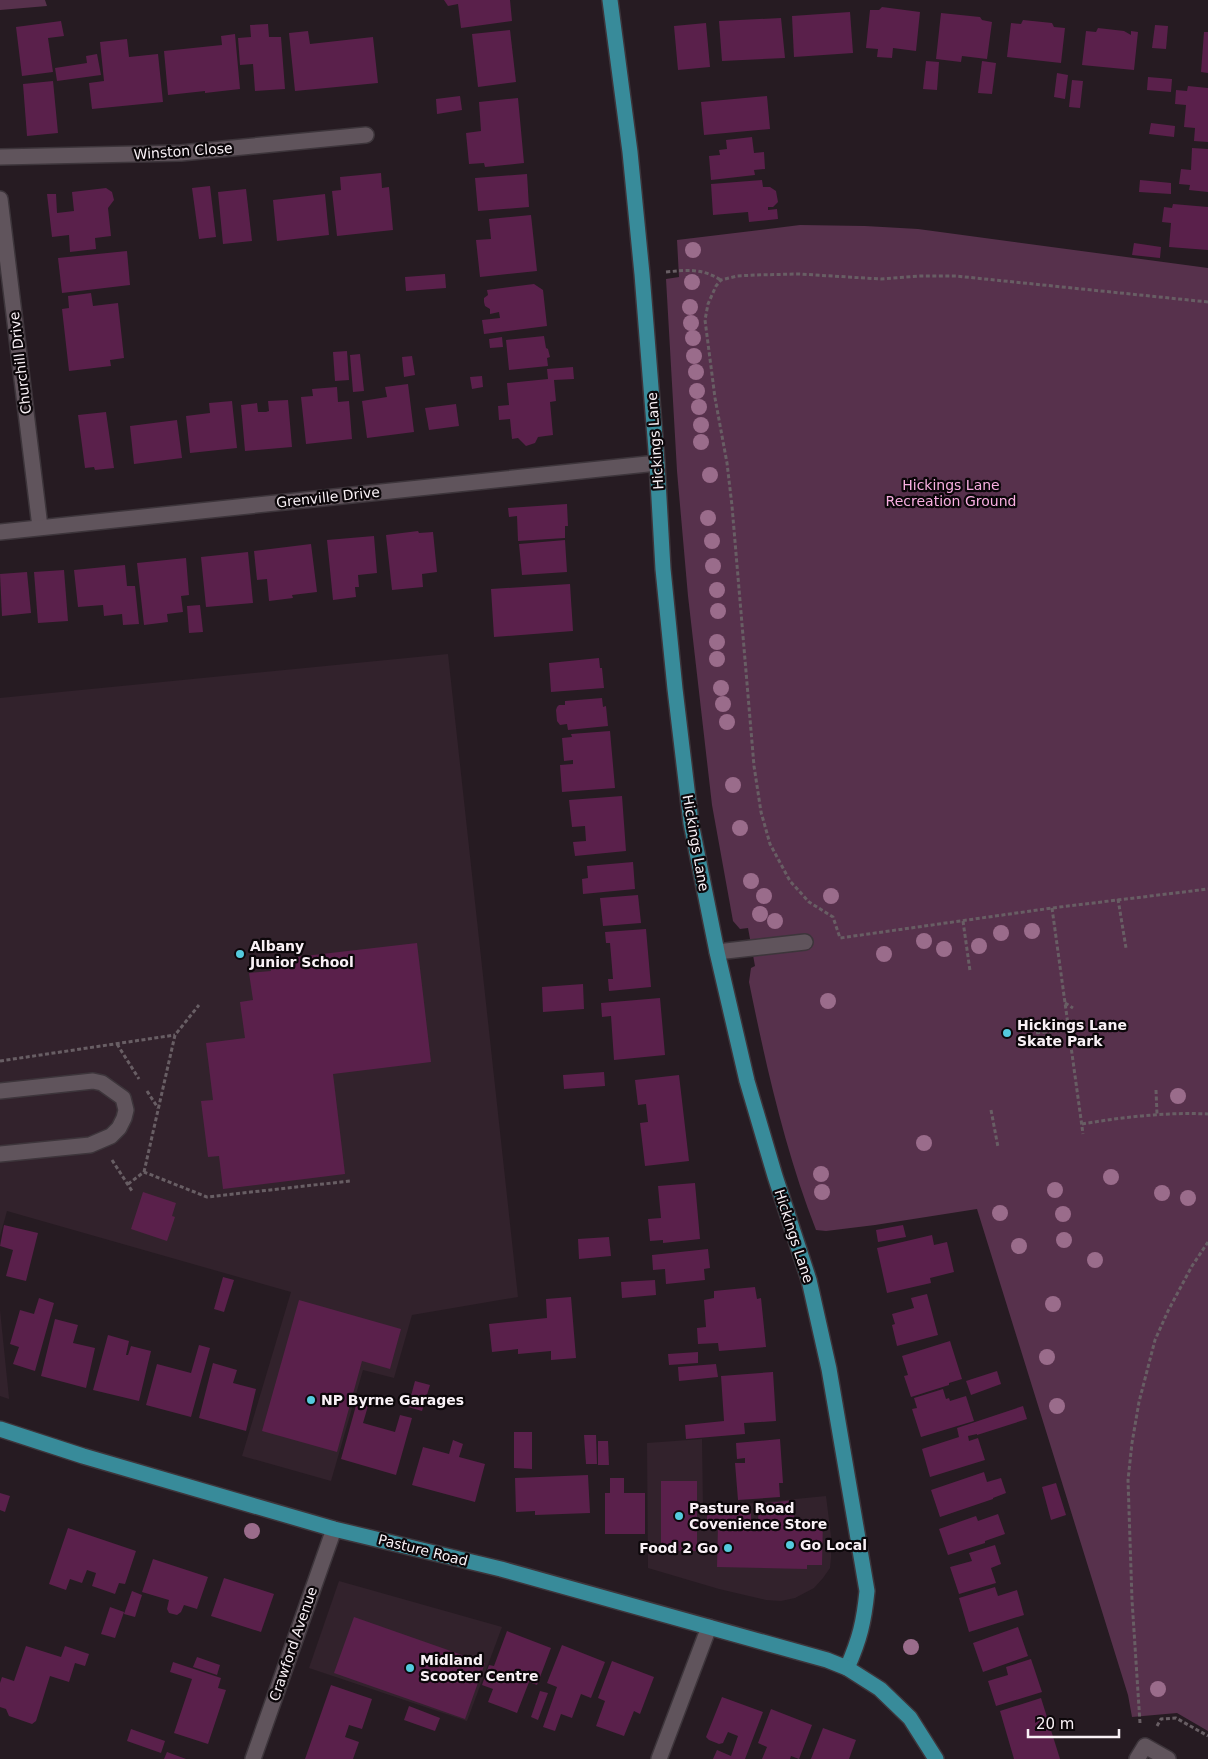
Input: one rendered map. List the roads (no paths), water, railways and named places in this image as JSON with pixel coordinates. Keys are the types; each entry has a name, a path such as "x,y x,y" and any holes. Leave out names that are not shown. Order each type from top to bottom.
{"main road":[{"name":"Hickings Lane","path":"610,0 630,152 657,463 663,569 691,823 717,952 759,1124 809,1280 829,1369 867,1591 865,1614 858,1643 847,1668"},
{"name":"Pasture Road","path":"0,1430 92,1459 334,1528 501,1569 782,1646 847,1668 880,1689 910,1718 936,1759"}],"street":[{"name":"Winston Close","path":"0,157 181,153 366,135"},
{"name":"Churchill Drive","path":"0,199 40,527"},
{"name":"Grenville Drive","path":"0,532 657,463"},
{"path":"717,952 805,942"},
{"path":"0,1091 93,1081 102,1083 123,1098 126,1110 119,1128 112,1136 90,1145 0,1154"},
{"name":"Crawford Avenue","path":"253,1759 334,1528"},
{"path":"659,1759 709,1627"},
{"path":"1137,1759 1145,1746 1168,1759"}],"place":[{"name":"Albany Junior School","path":"240,954"},
{"name":"Hickings Lane Skate Park","path":"1007,1033"},
{"name":"NP Byrne Garages","path":"311,1400"},
{"name":"Pasture Road Covenience Store","path":"679,1516"},
{"name":"Go Local","path":"790,1545"},
{"name":"Food 2 Go","path":"728,1548"},
{"name":"Midland Scooter Centre","path":"410,1668"}],"park label":[{"name":"Hickings Lane Recreation Ground","path":"951,494"}]}
